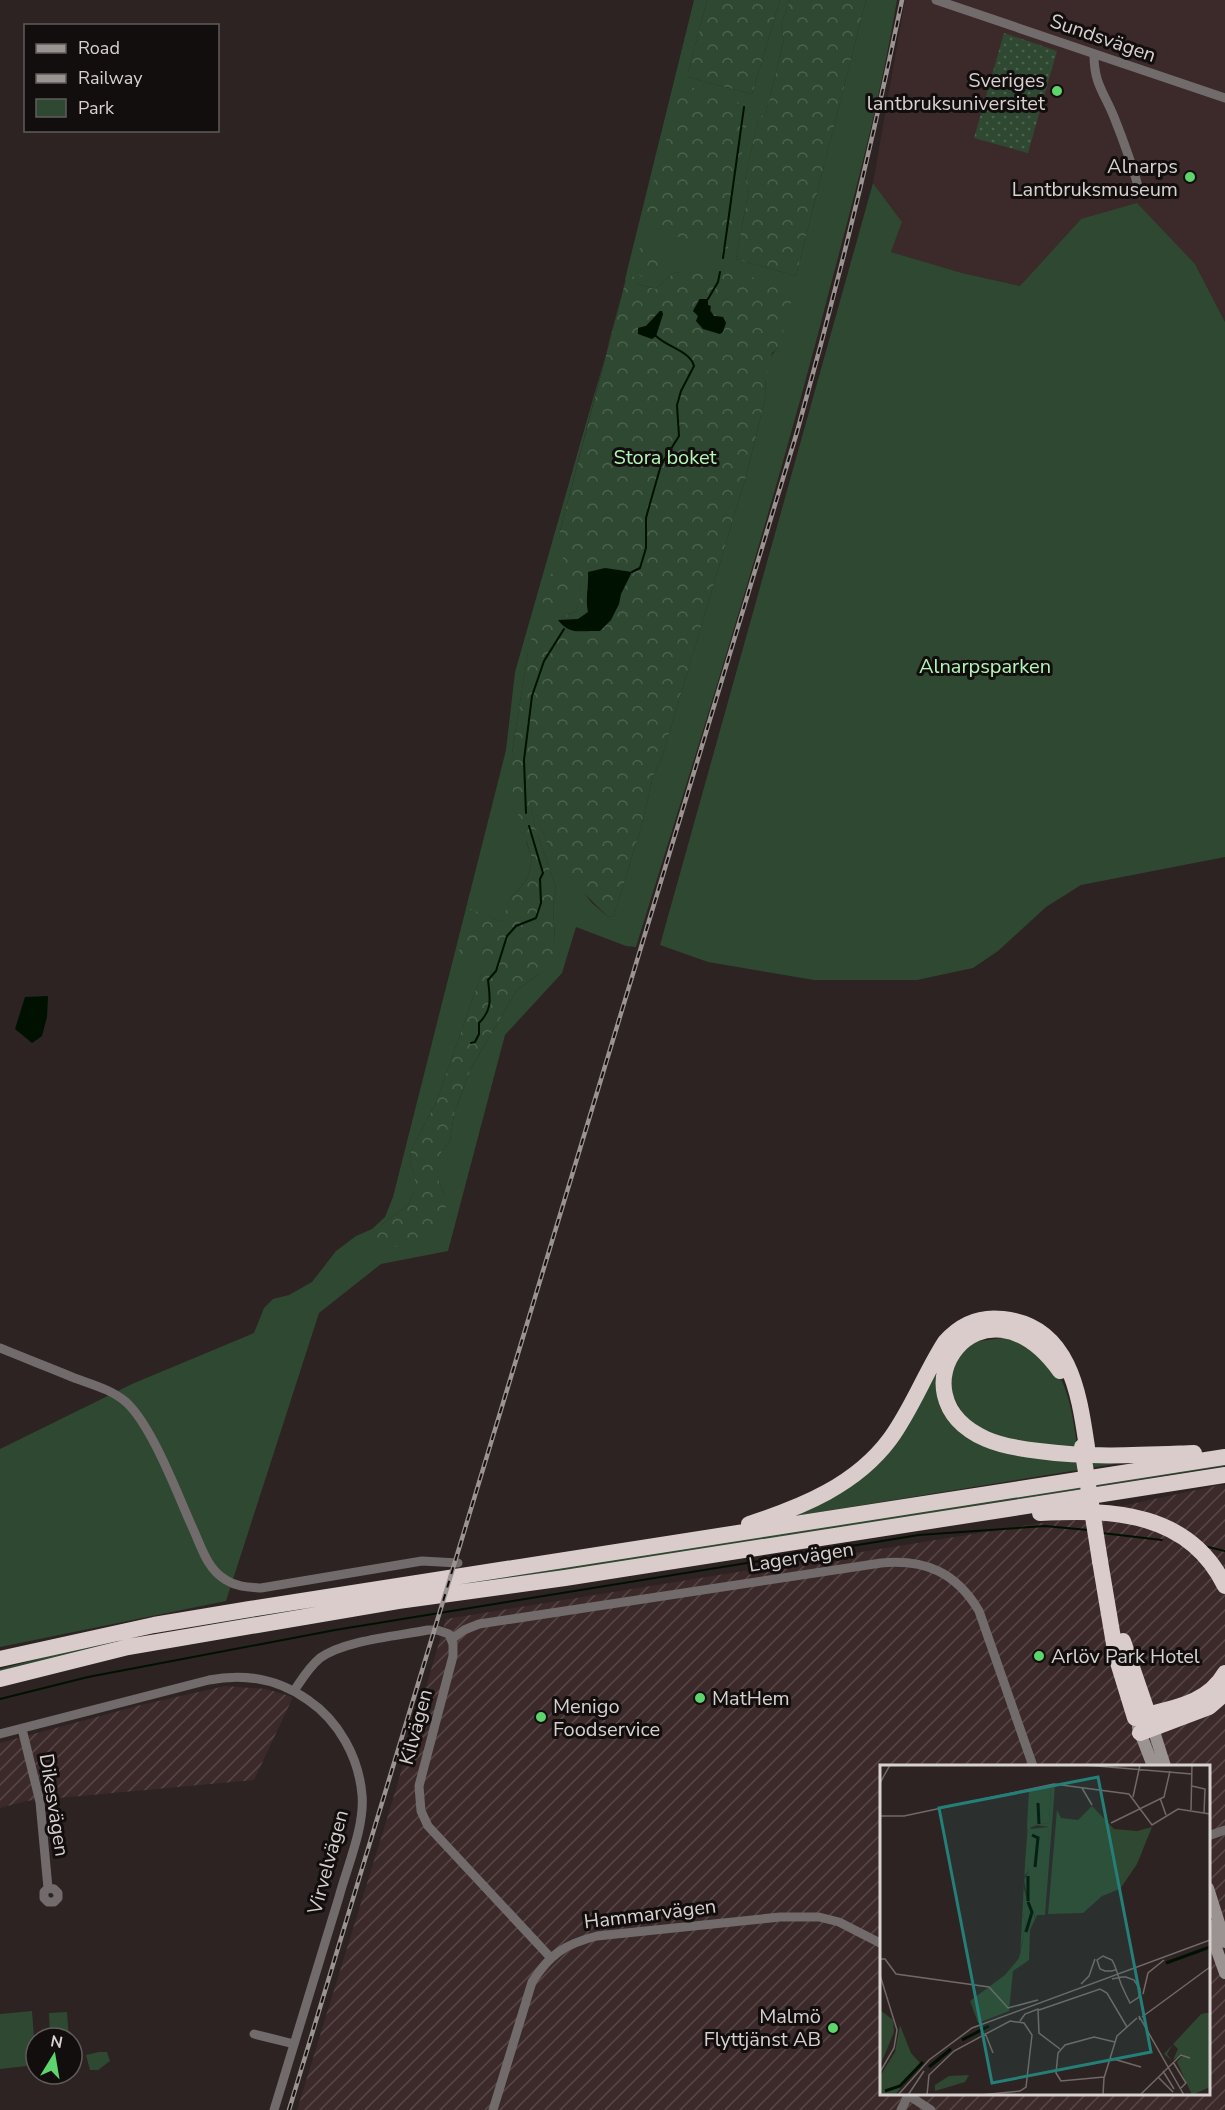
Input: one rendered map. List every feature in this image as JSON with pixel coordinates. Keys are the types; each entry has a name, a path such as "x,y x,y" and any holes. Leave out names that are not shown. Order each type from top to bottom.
{"highway":[{"path":"703,1539 799,1507 855,1474 876,1456 891,1438 945,1342 953,1332 976,1320 990,1318 1020,1322 1039,1332 1055,1346 1077,1388 1084,1447 1103,1561 1144,1723"},
{"path":"1084,1447 1070,1390 1053,1361 1038,1346 1024,1336 1008,1330 996,1329 975,1333 953,1350 948,1359 945,1376 947,1402 964,1426 997,1443 1048,1452 1093,1456 1225,1451"},
{"path":"0,1659 154,1625 250,1609 1225,1457"},
{"path":"0,1679 128,1647 398,1601 565,1578 1225,1475"},
{"path":"940,1518 1077,1511 1145,1519 1166,1526 1188,1539 1212,1564 1225,1586"},
{"path":"1144,1723 1200,1699 1212,1690 1225,1673"},
{"path":"1144,1723 1209,1707 1225,1693"}],"main road":[{"path":"1144,1723 1153,1765"},
{"path":"1144,1723 1164,1765"},
{"path":"1210,1891 1225,1942"},
{"path":"1210,1928 1225,1973"}],"street":[{"name":"Sundsvägen","path":"936,0 1225,98"},
{"path":"1094,55 1094,72 1122,136 1140,193"},
{"path":"0,1348 100,1388 127,1403 152,1439 206,1559 224,1579 245,1587 261,1588 422,1561 458,1563"},
{"name":"Lagervägen","path":"452,1639 464,1630 479,1624 523,1617 881,1563 905,1562 925,1566 957,1581 979,1611 1032,1765"},
{"path":"294,1691 309,1668 319,1659 342,1647 437,1630 449,1634 452,1639"},
{"name":"Kilvägen","path":"452,1639 453,1656 419,1786 421,1811 435,1833 551,1958"},
{"name":"Virvelvägen","path":"0,1734 222,1677 256,1678 282,1685 294,1691 326,1715 339,1730 357,1768 362,1798 361,1814 274,2110"},
{"name":"Dikesvägen","path":"22,1729 40,1802 48,1888"},
{"path":"1210,1836 1225,1830"},
{"name":"Hammarvägen","path":"493,2110 532,1982 544,1964 574,1942 597,1936 780,1917 819,1917 839,1922 880,1943"},
{"path":"254,2034 294,2044"},
{"path":"901,2110 908,2095"},
{"path":"910,2095 931,2110"}],"shaded area":[{"name":"Sveriges lantbruksuniversitet","path":"905,0 1225,0 1225,322 1195,264 1081,219 1020,286 962,273 891,252 902,222 873,183"},
{"path":"700,299 708,299 708,305 711,306 710,311 714,316 723,317 726,323 720,334 703,329 696,321 698,316 693,311"},
{"path":"660,311 663,314 656,336 652,339 638,334 638,328 646,326"},
{"path":"605,568 632,572 611,620 600,631 576,631 562,625 558,620 578,619 588,612 588,572"},
{"path":"48,996 47,1017 42,1036 32,1043 15,1029 25,997"},
{"path":"1225,1485 1225,2110 297,2110 446,1619 1053,1521"},
{"path":"225,1686 266,1689 293,1697 254,1780 26,1801 0,1808 0,1743 141,1705"}],"green space":[{"path":"694,0 707,0 687,77 752,94 780,0 790,0 781,25 784,39 766,113 758,120 745,180 749,189 736,259 796,276 866,0 897,0 883,72 850,213 786,451 738,617 636,947 626,946 576,927 562,973 505,1035 448,1251 381,1264 319,1313 226,1601 0,1647 0,1449 132,1384 254,1333 264,1308 273,1299 289,1295 312,1282 336,1251 356,1236 372,1229 385,1217 393,1197 506,750 515,672 606,354 559,535 582,596 576,611 561,618 543,618 528,652 512,753 527,844 532,859 528,877 510,898 504,919 499,921 469,910 481,964 481,975 436,1103 411,1150 410,1162 415,1177 415,1191 408,1205 380,1226 444,1194 437,1176 437,1159 450,1140 454,1114 471,1068 517,990 539,974 555,944 553,904 556,888 535,827 529,796 548,845 591,902 608,917 614,916 642,824 653,776 662,757 747,473 766,395 765,382 769,362 779,347 686,272 674,273 655,289 625,280 621,294"},
{"path":"707,0 780,0 752,94 687,77"},
{"path":"790,0 866,0 796,276 736,259 749,189 745,180 758,119 766,113 784,39 781,25"},
{"path":"1004,33 1057,51 1028,153 974,138"},
{"path":"682,84 749,106 726,263 718,262 707,244 646,229 644,217"},
{"name":"Alnarpsparken","path":"873,183 902,222 891,252 962,273 1020,286 1081,219 1137,203 1195,264 1225,322 1225,857 1081,885 1046,907 998,951 973,968 917,980 814,980 708,962 660,945"},
{"path":"641,248 657,250 662,257 658,274 652,279 642,277 635,270 633,257 636,250"},
{"name":"Stora boket","path":"704,269 738,274 775,284 793,295 779,347 772,353 765,383 766,395 747,473 662,757 653,776 642,824 614,916 608,917 566,875 548,845 530,800 535,827 556,888 553,904 555,944 551,962 517,990 471,1068 454,1114 450,1140 437,1159 437,1176 444,1194 446,1210 440,1230 432,1236 405,1245 387,1248 376,1245 374,1236 380,1226 408,1205 415,1191 415,1177 410,1162 411,1150 436,1103 481,975 481,964 457,958 470,909 499,921 503,919 510,898 528,877 532,859 513,798 512,753 528,652 536,621 543,618 561,618 576,611 580,601 580,587 563,559 559,535 626,279 633,276 638,284 655,289 674,273","holes":["699,299 708,299 708,305 714,316 723,317 726,323 696,321 699,316 693,311","660,311 663,314 656,336 638,328 646,326"]},
{"path":"547,573 562,576 569,582 568,601 561,610 547,608 541,599 542,585"},
{"path":"1010,1337 1049,1363 1062,1381 1073,1417 1078,1451 994,1437 966,1420 950,1390 951,1371 959,1355 972,1342"},
{"path":"938,1359 946,1412 1028,1455 1115,1464 795,1516 855,1481"},
{"path":"1225,1460 1225,1466 812,1532 0,1674 0,1669 64,1652 230,1621"},
{"path":"32,2011 33,2026 24,2026 24,2066 0,2069 0,2014"},
{"path":"67,2012 68,2026 50,2026 49,2013"},
{"path":"107,2052 110,2061 98,2070 90,2070 86,2055"}],"waterway":[{"path":"723,258 744,107"},
{"path":"708,299 718,282 720,272"},
{"path":"632,572 640,568 646,548 646,518 661,465 679,436 677,405 681,391 694,366 683,353 656,336"},
{"path":"526,813 524,760 532,696 544,661 564,629"},
{"path":"471,1043 475,1042 479,1034 479,1023 489,1008 488,980 496,971 507,936 516,926 536,918 541,903 540,879 543,873 529,826"},
{"path":"0,1699 88,1677 335,1630 919,1535 1045,1526 1088,1530"},
{"path":"1102,1533 1162,1540"},
{"path":"1208,1547 1225,1551"}],"railway":[{"path":"289,2110 797,432 853,217 902,0"}],"place":[{"name":"Sveriges lantbruksuniversitet","path":"1057,91"},
{"name":"Alnarps Lantbruksmuseum","path":"1190,177"},
{"name":"Arlöv Park Hotel","path":"1039,1656"},
{"name":"MatHem","path":"700,1698"},
{"name":"Menigo Foodservice","path":"541,1717"},
{"name":"Malmö Flyttjänst AB","path":"833,2028"}]}
